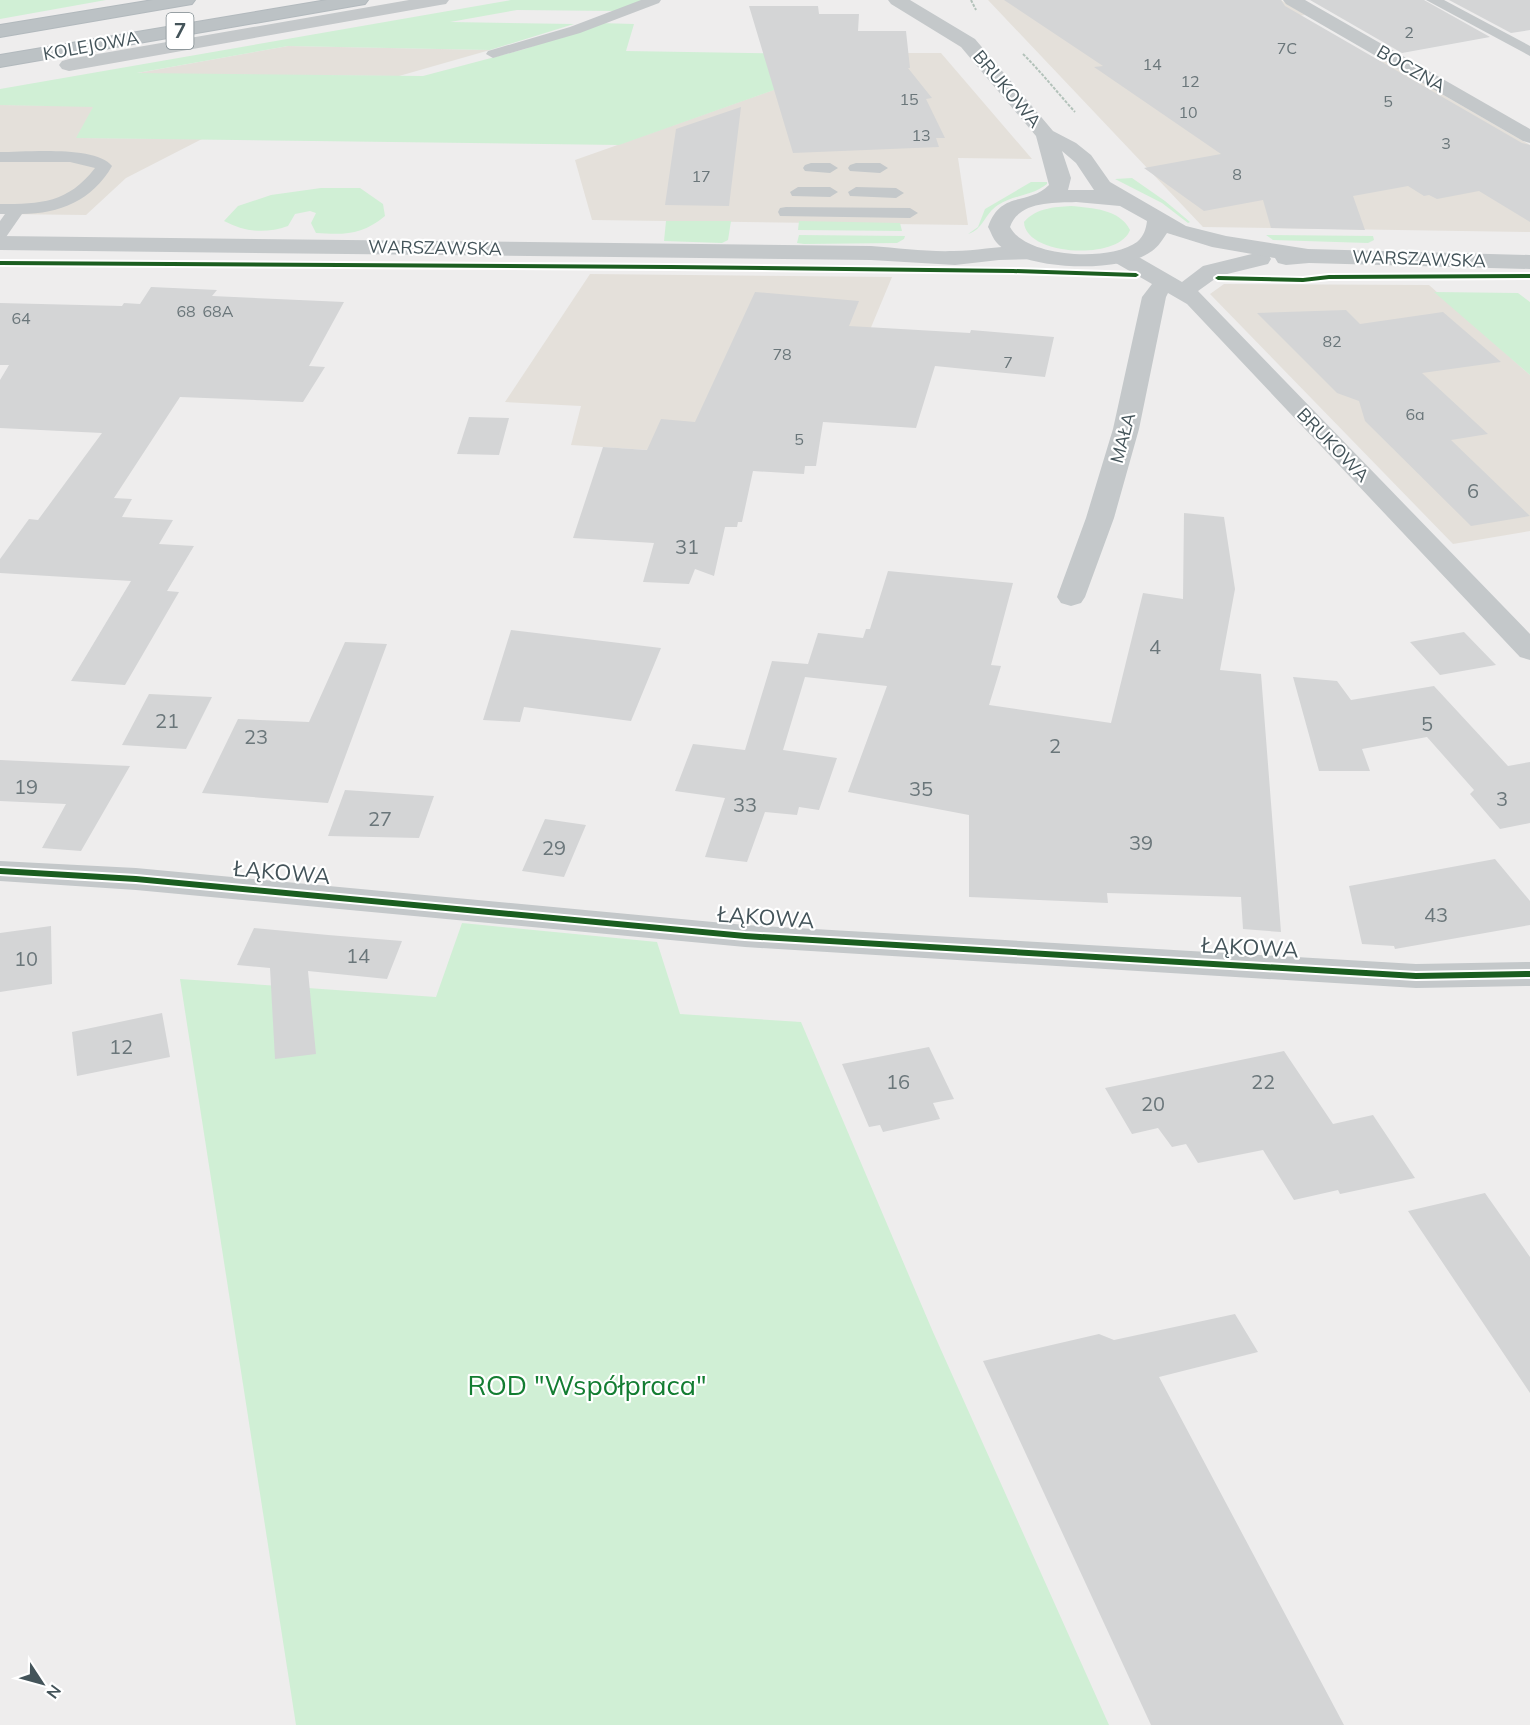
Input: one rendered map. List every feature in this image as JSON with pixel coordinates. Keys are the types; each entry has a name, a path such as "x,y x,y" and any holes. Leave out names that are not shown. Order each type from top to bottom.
{"highway":[{"path":"0,31 186,0"},
{"name":"KOLEJOWA","path":"0,46 272,0"},
{"name":"KOLEJOWA","path":"0,62 359,0"},
{"path":"0,77 69,65"}],"street":[{"path":"69,65 440,0"},
{"name":"BRUKOWA","path":"897,0 968,43 1046,135 1060,178 1060,186 1049,197"},
{"name":"BOCZNA","path":"1292,0 1530,137"},
{"name":"BRUKOWA","path":"952,11 963,24 968,43"},
{"name":"BRUKOWA","path":"1046,135 1070,147 1084,159 1102,186 1125,200"},
{"path":"1034,254 1014,246 1002,235 999,228 1002,217 1010,209 1023,203 1049,197 1096,196 1125,200"},
{"name":"WARSZAWSKA","path":"1125,200 1144,208 1183,233 1307,256"},
{"path":"1130,254 1147,244 1156,233 1158,219"},
{"name":"WARSZAWSKA","path":"871,253 968,242 999,228"},
{"name":"WARSZAWSKA","path":"0,243 871,253 955,258 999,253 1034,254 1092,261 1130,254 1168,251 1260,259 1307,256 1530,262"},
{"name":"BRUKOWA","path":"1130,254 1195,299 1530,651"},
{"name":"WARSZAWSKA","path":"1177,287 1205,273 1260,259"},
{"name":"MAŁA","path":"1071,597 1100,518 1126,429 1154,297 1159,289 1177,287"},
{"name":"ŁĄKOWA","path":"0,872 171,882 745,936 1416,976 1530,974"}],"lane":[{"path":"494,54 575,30 654,0"},
{"path":"1433,0 1530,52"},
{"path":"0,156 90,160 104,166 76,198 42,208 8,209 0,233"},
{"path":"799,190 903,203 856,185 883,174"},
{"path":"799,190 830,185 799,190"}],"shaded area":[{"path":"988,0 1281,0 1305,15 1219,28 1292,75 1383,60 1530,145 1530,232 1203,227"},
{"path":"288,46 490,50 399,76 132,74"},
{"path":"878,53 941,53 1032,159 958,158 968,225 592,220 575,160"},
{"path":"0,105 94,106 77,138 202,139 126,178 86,215 0,214"},
{"path":"590,274 892,277 842,397 756,457 571,445 581,406 505,402"},
{"path":"1224,284 1429,285 1530,375 1530,531 1453,544 1210,294"}],"green space":[{"path":"0,0 106,0 0,19"},
{"path":"511,0 643,0 615,11 517,10 450,22 574,24 490,50 288,46 137,73 423,76 525,49 599,23 634,24 626,51 873,55 619,145 76,138 93,107 0,105 0,89"},
{"path":"1132,178 1190,222 1188,223 1162,203 1115,179"},
{"path":"1031,182 1047,182 1047,184 998,205 977,229 968,234 978,227 985,209"},
{"path":"321,188 360,188 383,204 385,216 361,230 336,234 316,233 311,223 316,213 310,211 295,214 288,226 263,231 247,230 224,221 238,206 271,195"},
{"path":"1071,206 1105,211 1120,218 1130,230 1122,240 1109,247 1092,250 1055,248 1039,242 1028,233 1024,222 1029,217 1040,211"},
{"path":"666,221 731,221 728,240 722,243 664,241"},
{"path":"799,221 900,223 902,231 798,230"},
{"path":"799,235 905,236 897,243 804,244 797,243"},
{"path":"1266,235 1373,236 1374,240 1368,243 1273,240"},
{"path":"1434,292 1518,293 1530,302 1530,375"},
{"name":"ROD \"Współpraca\"","path":"462,923 657,942 680,1014 801,1022 933,1332 1109,1725 296,1725 180,979 436,997"}],"building":[{"path":"1004,0 1281,0 1285,6 1522,143 1530,145 1530,222 1479,191 1437,199 1429,195 1424,196 1408,186 1353,196 1365,230 1271,228 1263,200 1204,211 1144,168 1221,154 1094,67 1103,66"},
{"path":"1310,0 1424,0 1490,37 1402,53"},
{"path":"1449,0 1530,0 1530,30 1511,33"},
{"path":"749,6 818,6 819,14 859,14 858,31 906,31 910,68 908,68 932,98 926,99 945,138 936,138 939,147 793,153"},
{"path":"741,107 729,206 665,205 676,129"},
{"path":"151,287 217,290 212,296 344,302 309,366 325,367 303,402 180,397 114,498 132,499 122,517 173,520 159,544 194,546 167,591 179,592 125,685 71,681 131,581 0,573 0,559 29,519 38,520 102,433 0,428 0,380 9,365 0,365 0,303 122,306 124,303 140,304"},
{"path":"755,292 859,301 849,326 970,333 971,330 1054,337 1045,377 935,366 916,428 823,422 816,466 805,466 804,474 753,471 742,522 738,522 737,527 725,527 714,576 695,569 689,584 643,582 654,543 573,538 603,447 647,450 661,419 695,422"},
{"path":"1346,310 1360,324 1443,312 1501,362 1422,373 1488,434 1451,440 1530,516 1471,526 1365,421 1359,401 1337,393 1257,313"},
{"path":"469,417 509,418 499,455 457,454"},
{"path":"1184,513 1224,517 1235,589 1220,670 1261,674 1281,932 1243,929 1241,897 1107,893 1108,903 969,897 969,815 848,792 887,686 805,677 783,750 837,758 819,810 799,807 797,815 765,812 747,862 705,857 725,798 675,791 693,744 745,750 772,661 808,664 818,633 863,638 866,629 870,629 888,571 1013,583 991,665 1001,666 989,705 1111,723 1143,593 1183,599"},
{"path":"511,630 661,648 631,721 524,707 520,722 483,720"},
{"path":"1464,632 1496,665 1440,675 1410,642"},
{"path":"345,642 387,644 328,803 202,793 238,719 309,722"},
{"path":"1293,677 1337,681 1351,700 1434,686 1508,766 1530,762 1530,823 1500,829 1470,794 1474,790 1427,737 1362,749 1370,771 1319,771"},
{"path":"149,694 212,697 186,749 122,745"},
{"path":"0,760 130,766 81,851 42,848 66,804 0,801"},
{"path":"345,790 434,796 419,838 328,836"},
{"path":"545,819 586,825 564,877 522,871"},
{"path":"1495,859 1530,901 1530,925 1395,949 1394,946 1362,944 1349,886"},
{"path":"51,926 52,984 0,992 0,933"},
{"path":"254,928 402,941 387,979 308,971 316,1054 275,1059 270,968 237,965"},
{"path":"162,1013 170,1057 77,1076 72,1032"},
{"path":"929,1047 954,1099 933,1103 940,1119 883,1132 880,1125 869,1127 842,1064"},
{"path":"1284,1051 1333,1124 1373,1115 1415,1178 1340,1194 1338,1190 1294,1200 1263,1150 1198,1163 1186,1144 1172,1147 1158,1128 1132,1134 1105,1088"},
{"path":"1485,1193 1530,1257 1530,1393 1408,1211"},
{"path":"1235,1314 1258,1352 1159,1377 1344,1725 1151,1725 983,1361 1099,1334 1114,1340"}],"cycle path":[{"path":"0,263 671,267 1013,271 1136,275"},
{"path":"1218,278 1303,280 1329,277 1530,276"},
{"path":"0,871 136,879 745,936 1416,976 1530,974"}]}
